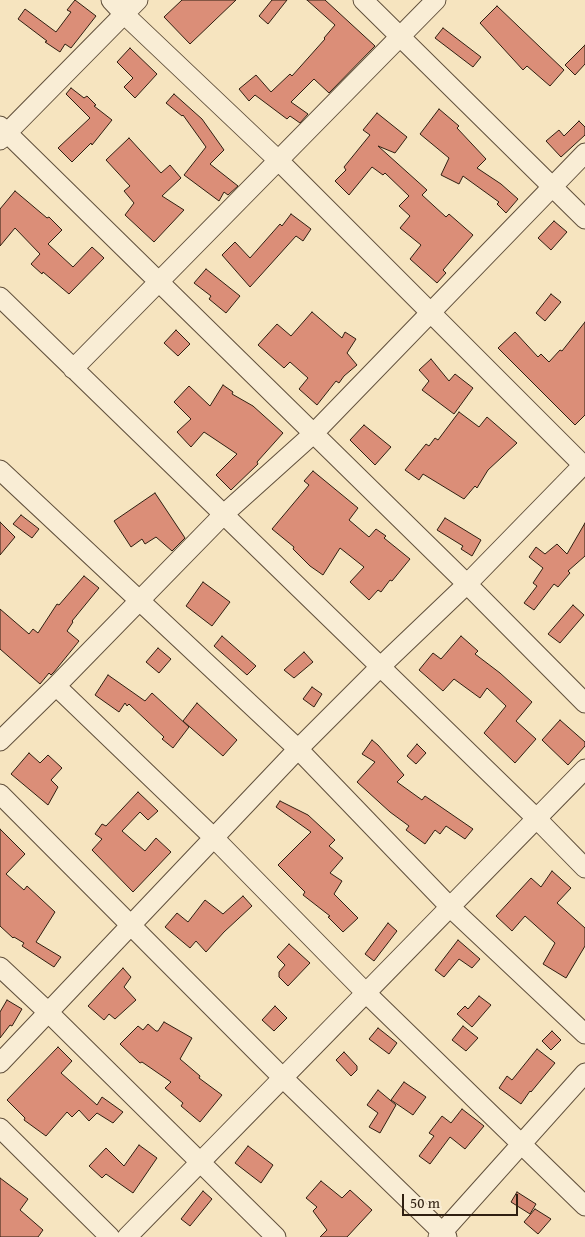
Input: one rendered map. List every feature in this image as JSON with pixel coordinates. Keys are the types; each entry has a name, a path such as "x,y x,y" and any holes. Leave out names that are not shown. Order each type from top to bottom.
{"street":[{"path":"0,1063 298,749 467,584 584,465 279,161 111,0"},
{"path":"138,0 2,133 159,282 467,584 585,703"},
{"path":"363,0 585,219"},
{"path":"73,369 436,0"},
{"path":"0,741 224,514 313,434 585,153"},
{"path":"0,297 537,819 585,868"},
{"path":"0,470 298,749 450,907 585,1034"},
{"path":"56,686 214,837 366,993 585,1206"},
{"path":"127,1237 585,769"},
{"path":"0,794 443,1236 521,1143 585,1073"},
{"path":"0,967 276,1237"},
{"path":"0,1128 110,1237"}],"building":[{"path":"75,0 96,16 71,48 65,44 60,52 18,19 25,9 56,32 71,12 67,10"},
{"path":"182,0 236,0 190,44 164,17"},
{"path":"272,0 287,0 268,24 259,16"},
{"path":"307,0 325,0 375,46 329,93 314,79 291,102 308,114 300,123 290,116 287,119 255,95 249,101 239,89 256,75 271,92 290,74 292,76 325,39 335,25"},
{"path":"497,6 564,70 550,86 527,66 523,70 480,23"},
{"path":"443,28 481,57 473,67 435,38"},
{"path":"585,45 585,64 575,75 565,65"},
{"path":"130,48 157,74 135,98 124,87 133,78 117,62"},
{"path":"71,88 84,98 87,96 96,105 94,106 112,120 92,145 91,143 72,162 58,148 90,118 66,94"},
{"path":"174,94 202,119 224,150 210,164 238,186 228,195 224,192 219,201 184,175 206,147 183,115 166,103"},
{"path":"439,109 459,126 457,128 486,159 477,168 501,184 518,199 506,213 497,204 499,202 463,176 459,184 441,175 449,158 420,134"},
{"path":"377,113 407,137 395,153 378,146 427,190 422,195 446,217 449,214 473,235 443,270 446,273 437,283 410,259 421,245 400,228 410,216 399,206 409,196 385,173 383,175 372,167 349,195 335,181 346,170 344,167 370,135 363,130"},
{"path":"579,121 585,127 585,135 561,157 546,141 559,130 564,136"},
{"path":"129,138 161,173 170,165 181,178 162,196 184,210 154,242 125,215 134,203 124,191 130,186 106,160"},
{"path":"15,191 47,218 49,217 62,230 48,244 73,267 92,247 104,258 69,294 31,264 40,254 15,228 0,246 0,209"},
{"path":"291,214 311,229 303,241 296,236 250,287 222,255 235,242 250,258 280,224 282,226"},
{"path":"554,221 567,232 551,250 538,238"},
{"path":"206,269 240,296 226,313 209,299 211,296 194,283"},
{"path":"551,294 561,302 545,321 536,313"},
{"path":"312,312 342,338 345,332 356,339 347,353 357,365 339,383 336,381 317,405 299,389 308,378 290,362 284,368 258,345 277,324 291,336"},
{"path":"585,322 585,415 575,425 498,348 515,332 538,357 541,354 549,362 560,350 562,351"},
{"path":"176,330 190,344 178,356 164,343"},
{"path":"431,359 449,381 455,374 473,388 454,414 422,390 429,381 419,370"},
{"path":"223,385 233,392 232,394 253,406 283,433 257,462 258,464 231,490 216,475 237,454 204,432 191,447 177,432 191,419 174,402 189,386 210,406"},
{"path":"459,412 479,427 487,417 517,443 488,470 477,488 475,486 464,499 423,474 419,480 405,470 426,444 429,446 435,438 438,440"},
{"path":"364,425 391,447 375,465 350,440"},
{"path":"313,471 358,508 349,520 369,537 376,529 410,559 381,592 378,590 369,600 350,582 364,567 340,548 323,575 310,566 293,549 294,547 272,529 309,485 304,481"},
{"path":"155,493 185,538 172,551 156,537 145,544 142,539 131,547 114,521"},
{"path":"21,515 39,529 32,538 13,524"},
{"path":"445,518 481,540 472,556 461,549 463,546 437,530"},
{"path":"0,522 15,537 0,555"},
{"path":"585,523 585,556 568,571 570,573 558,587 554,584 534,610 524,603 537,586 533,583 543,568 529,557 536,547 545,554 557,544 567,554"},
{"path":"84,576 99,588 72,621 67,631 79,641 54,672 51,675 49,673 40,684 0,649 0,609 29,634 33,629 38,633 57,604 59,605"},
{"path":"203,582 230,602 212,626 186,606"},
{"path":"573,605 584,615 560,643 548,634"},
{"path":"222,636 256,666 247,675 214,646"},
{"path":"461,636 478,651 475,654 500,673 532,702 516,721 536,739 515,763 484,733 506,706 487,688 480,698 454,679 443,691 419,670 433,653 441,659"},
{"path":"158,648 171,659 159,673 146,662"},
{"path":"304,652 313,662 294,678 284,670"},
{"path":"108,675 145,701 152,693 189,727 173,748 129,704 127,706 125,703 119,712 95,695"},
{"path":"312,687 322,694 314,707 303,699"},
{"path":"197,703 237,740 223,756 183,721"},
{"path":"560,720 585,742 585,746 568,765 542,740"},
{"path":"372,740 404,775 397,782 422,800 425,796 473,829 465,839 446,826 440,834 435,830 425,844 406,830 409,826 390,812 357,782 375,762 362,754"},
{"path":"417,744 426,753 416,764 407,756"},
{"path":"29,753 40,763 48,755 62,768 51,780 58,787 48,805 11,774"},
{"path":"138,792 158,811 148,820 140,812 122,831 145,851 156,838 171,852 133,892 92,850 102,839 95,834 102,824 106,826"},
{"path":"280,801 308,815 335,840 329,846 343,858 330,873 342,881 334,894 358,918 343,932 328,917 330,916 303,895 305,892 278,865 311,832 276,807"},
{"path":"0,829 25,854 6,874 24,890 27,886 55,912 36,942 61,957 54,967 22,946 24,943 13,938 0,926"},
{"path":"552,871 571,888 557,903 585,928 585,946 566,978 543,964 555,943 525,916 512,931 496,916 531,878 541,887"},
{"path":"243,896 252,906 206,952 196,941 190,948 165,927 177,913 188,922 205,900 223,914"},
{"path":"388,923 397,931 374,961 365,954"},
{"path":"458,940 480,959 472,968 459,959 444,977 435,970"},
{"path":"289,944 310,963 288,986 279,977 279,972 285,965 277,957"},
{"path":"123,968 131,977 124,987 136,1000 115,1019 109,1014 104,1020 88,1006"},
{"path":"479,996 491,1005 472,1027 457,1014 465,1006 468,1009"},
{"path":"7,1000 22,1009 12,1026 10,1025 0,1038 0,1012"},
{"path":"275,1006 287,1018 274,1031 262,1020"},
{"path":"164,1022 192,1038 180,1059 200,1076 199,1078 222,1095 200,1122 181,1106 183,1103 165,1088 171,1082 142,1062 140,1063 120,1044 138,1026 143,1030 148,1024 158,1031"},
{"path":"463,1026 478,1038 466,1051 452,1040"},
{"path":"378,1028 397,1043 389,1054 369,1039"},
{"path":"552,1031 561,1040 551,1050 542,1041"},
{"path":"58,1047 72,1061 61,1073 97,1105 102,1097 123,1112 113,1123 97,1113 89,1121 79,1110 72,1117 67,1112 46,1136 24,1120 25,1118 7,1100"},
{"path":"537,1049 555,1063 521,1104 499,1088 507,1076 512,1080"},
{"path":"344,1052 357,1066 357,1070 351,1076 336,1060"},
{"path":"404,1082 426,1097 413,1115 391,1100"},
{"path":"378,1090 396,1105 380,1133 369,1127 378,1113 367,1105"},
{"path":"462,1109 484,1126 465,1149 450,1137 430,1164 419,1156 434,1136 429,1133 442,1116 451,1123"},
{"path":"139,1145 157,1158 133,1193 106,1174 102,1178 89,1166 106,1148 124,1166"},
{"path":"248,1146 273,1165 261,1183 235,1163"},
{"path":"0,1178 28,1199 20,1210 43,1230 38,1237 0,1237"},
{"path":"321,1181 342,1198 350,1190 372,1210 347,1237 320,1237 327,1230 313,1211 317,1207 306,1198"},
{"path":"203,1191 212,1199 190,1226 181,1219"},
{"path":"517,1192 536,1204 530,1214 511,1202"},
{"path":"535,1209 551,1219 538,1234 524,1222"}]}
